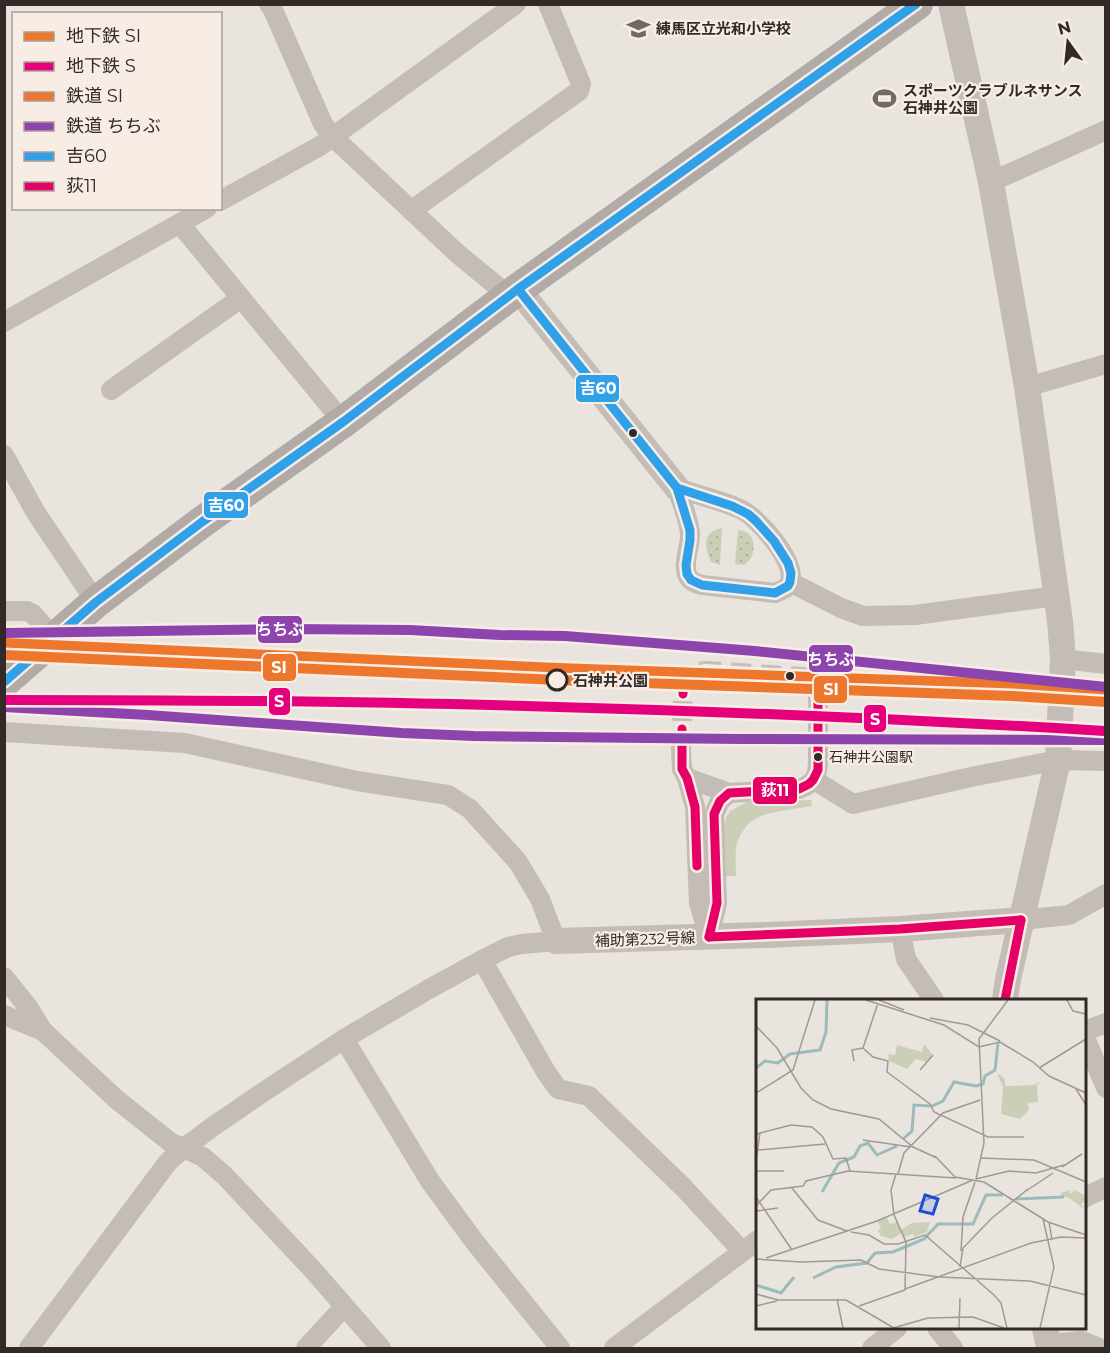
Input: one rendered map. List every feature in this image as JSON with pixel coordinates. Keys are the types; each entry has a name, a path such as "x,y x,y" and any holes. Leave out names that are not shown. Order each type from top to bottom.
{"main road":[{"path":"4,682 96,602 202,522 343,422 513,293 917,4"}],"street":[{"path":"269,4 323,124 333,137 458,254 513,293 677,488 690,535 686,569 688,577 694,583 702,585 775,592 786,589 790,582 790,571 785,558 767,530 741,509 677,488"},
{"path":"222,200 320,146 516,4"},
{"path":"412,210 579,91 581,84 548,4"},
{"path":"951,4 991,182 1026,387 1060,621 1063,659 1058,760 1005,999"},
{"path":"991,182 1106,130"},
{"path":"4,322 204,210"},
{"path":"180,224 343,422"},
{"path":"111,390 241,298"},
{"path":"1026,387 1106,364"},
{"path":"4,455 36,513 96,602"},
{"path":"790,582 841,608 863,616 915,615 1056,597"},
{"path":"4,611 27,611 33,614 54,638"},
{"path":"1063,659 1106,664"},
{"path":"4,732 184,743 357,781 448,795 470,809 518,862 540,899 556,941 522,944 508,948 429,989 344,1039 184,1148 168,1162 29,1348"},
{"path":"687,778 729,793 799,789 808,786 814,780 818,770 818,750"},
{"path":"681,751 682,769 687,778 695,807 699,903 709,937"},
{"path":"814,780 853,804 1058,760 1106,761"},
{"path":"709,937 717,903 714,814 720,801 729,793"},
{"path":"1022,920 1069,915 1106,894"},
{"name":"補助第232号線","path":"556,941 900,929 1022,920"},
{"path":"900,929 906,959 933,999"},
{"path":"482,960 558,1089 589,1096 750,1246 614,1348"},
{"path":"4,977 28,1007 43,1031 116,1099 170,1142 203,1157 225,1176 312,1269 381,1348"},
{"path":"4,1015 43,1031"},
{"path":"1086,1032 1106,1023"},
{"path":"1086,1038 1106,1088"},
{"path":"344,1039 430,1181 474,1241 560,1348"},
{"path":"1086,1197 1106,1187"},
{"path":"306,1348 344,1307"},
{"path":"872,1348 896,1329"},
{"path":"938,1329 953,1348"},
{"path":"1048,1340 1082,1341 1100,1348"}],"green space":[{"path":"722,528 720,565 711,562 706,540 711,532"},
{"path":"738,530 749,534 754,544 752,556 744,565 735,564"},
{"path":"811,800 812,806 783,810 757,818 749,823 737,843 736,876 726,876 723,827 730,811 747,802"}],"tunnel":[{"path":"681,751 684,682 689,675 705,671 802,677 809,680 814,685 818,699 818,750"}],"metro line":[{"name":"SI","path":"4,655 558,680 1012,696 1106,702"},
{"name":"S","path":"4,700 281,701 489,705 695,711 1105,731"}],"rail line":[{"name":"ちちぶ","path":"4,633 290,629 410,630 565,636 755,651 1106,687"},
{"name":"SI","path":"5,643 558,668 1012,684 1106,690"},
{"name":"ちちぶ","path":"4,707 474,736 1106,740"}],"transit line":[{"name":"吉60","path":"4,682 96,602 202,522 343,422 518,289 916,4"},
{"name":"吉60","path":"518,289 677,488"},
{"name":"吉60","path":"677,488 732,506 756,521 774,541 788,563 791,573 788,586 775,593 702,585 691,580 687,574 686,565 690,530 677,488"},
{"name":"荻11","path":"683,694 684,682 689,675 705,671 802,677 814,685 818,699 818,770 813,780 799,789 729,793 720,801 714,814 717,903 709,937"},
{"name":"荻11","path":"682,729 682,769 687,778 695,807 697,866"},
{"name":"荻11","path":"709,937 900,929 1021,920"},
{"name":"荻11","path":"1005,999 1021,920"}],"place":[{"name":"練馬区立光和小学校","path":"638,28"},
{"name":"スポーツクラブルネサンス 石神井公園","path":"885,99"},
{"name":"石神井公園","path":"557,680"},
{"name":"石神井公園駅","path":"818,757"}]}
